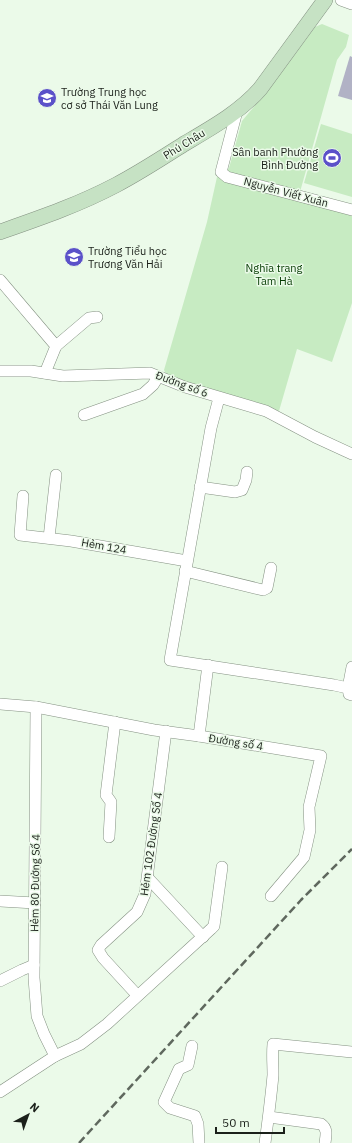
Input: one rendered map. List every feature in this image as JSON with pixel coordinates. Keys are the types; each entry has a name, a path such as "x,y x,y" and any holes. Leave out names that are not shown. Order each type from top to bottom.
{"street":[{"name":"Phú Châu","path":"0,232 54,214 117,185 237,111 250,101 260,89 325,0"},
{"path":"341,0 352,4"},
{"name":"Nguyễn Viết Xuân","path":"237,111 221,172 227,177 352,210"},
{"path":"0,280 56,346"},
{"path":"44,373 56,346 89,318 97,317"},
{"name":"Đường số 6","path":"0,371 31,371 63,376 150,373 185,387 266,411 315,437 352,454"},
{"path":"84,415 143,394 153,385 158,377"},
{"path":"219,398 211,428 170,660 208,665 350,691 352,667"},
{"path":"200,487 235,492 242,490 247,472"},
{"path":"49,538 56,475"},
{"name":"Hẻm 124","path":"23,496 20,535 71,541 186,566 263,590 267,588 271,568"},
{"path":"199,736 208,665"},
{"name":"Đường số 4","path":"0,704 36,707 166,731 321,756 310,807 310,830 304,857 271,896"},
{"name":"Hẻm 80 Đường Số 4","path":"36,707 34,965 37,1016 55,1056"},
{"path":"109,837 111,802 106,795 114,722"},
{"name":"Hẻm 102 Đường Số 4","path":"137,995 103,958 98,950 100,945 137,912 145,894 166,731"},
{"path":"0,1092 55,1056 81,1044 107,1024 137,995 203,938 214,926 222,867"},
{"path":"148,878 203,938"},
{"path":"0,901 35,903"},
{"path":"0,981 34,965"},
{"path":"265,1143 273,1070 273,1044 352,1052"},
{"path":"192,1046 188,1065 178,1069 164,1102 170,1108 195,1116 198,1124 199,1143"},
{"path":"269,1117 321,1124 326,1130 325,1143"}],"green space":[{"name":"Nghĩa trang Tam Hà","path":"322,24 349,35 346,47 337,60 298,199 352,216 352,303 332,362 297,349 279,411 167,376 164,370 207,222 217,177 229,168 242,121 272,85 315,27"},
{"name":"Sân banh Phường Bình Đường","path":"321,124 352,134 352,197 304,183"}],"building":[{"path":"350,56 352,57 352,100 338,96"}],"railway":[{"path":"79,1143 301,900 352,849"}],"place":[{"name":"Trường Trung học cơ sở Thái Văn Lung","path":"47,98"},
{"name":"Sân banh Phường Bình Đường","path":"332,158"},
{"name":"Trường Tiểu học Trương Văn Hải","path":"74,257"}]}
